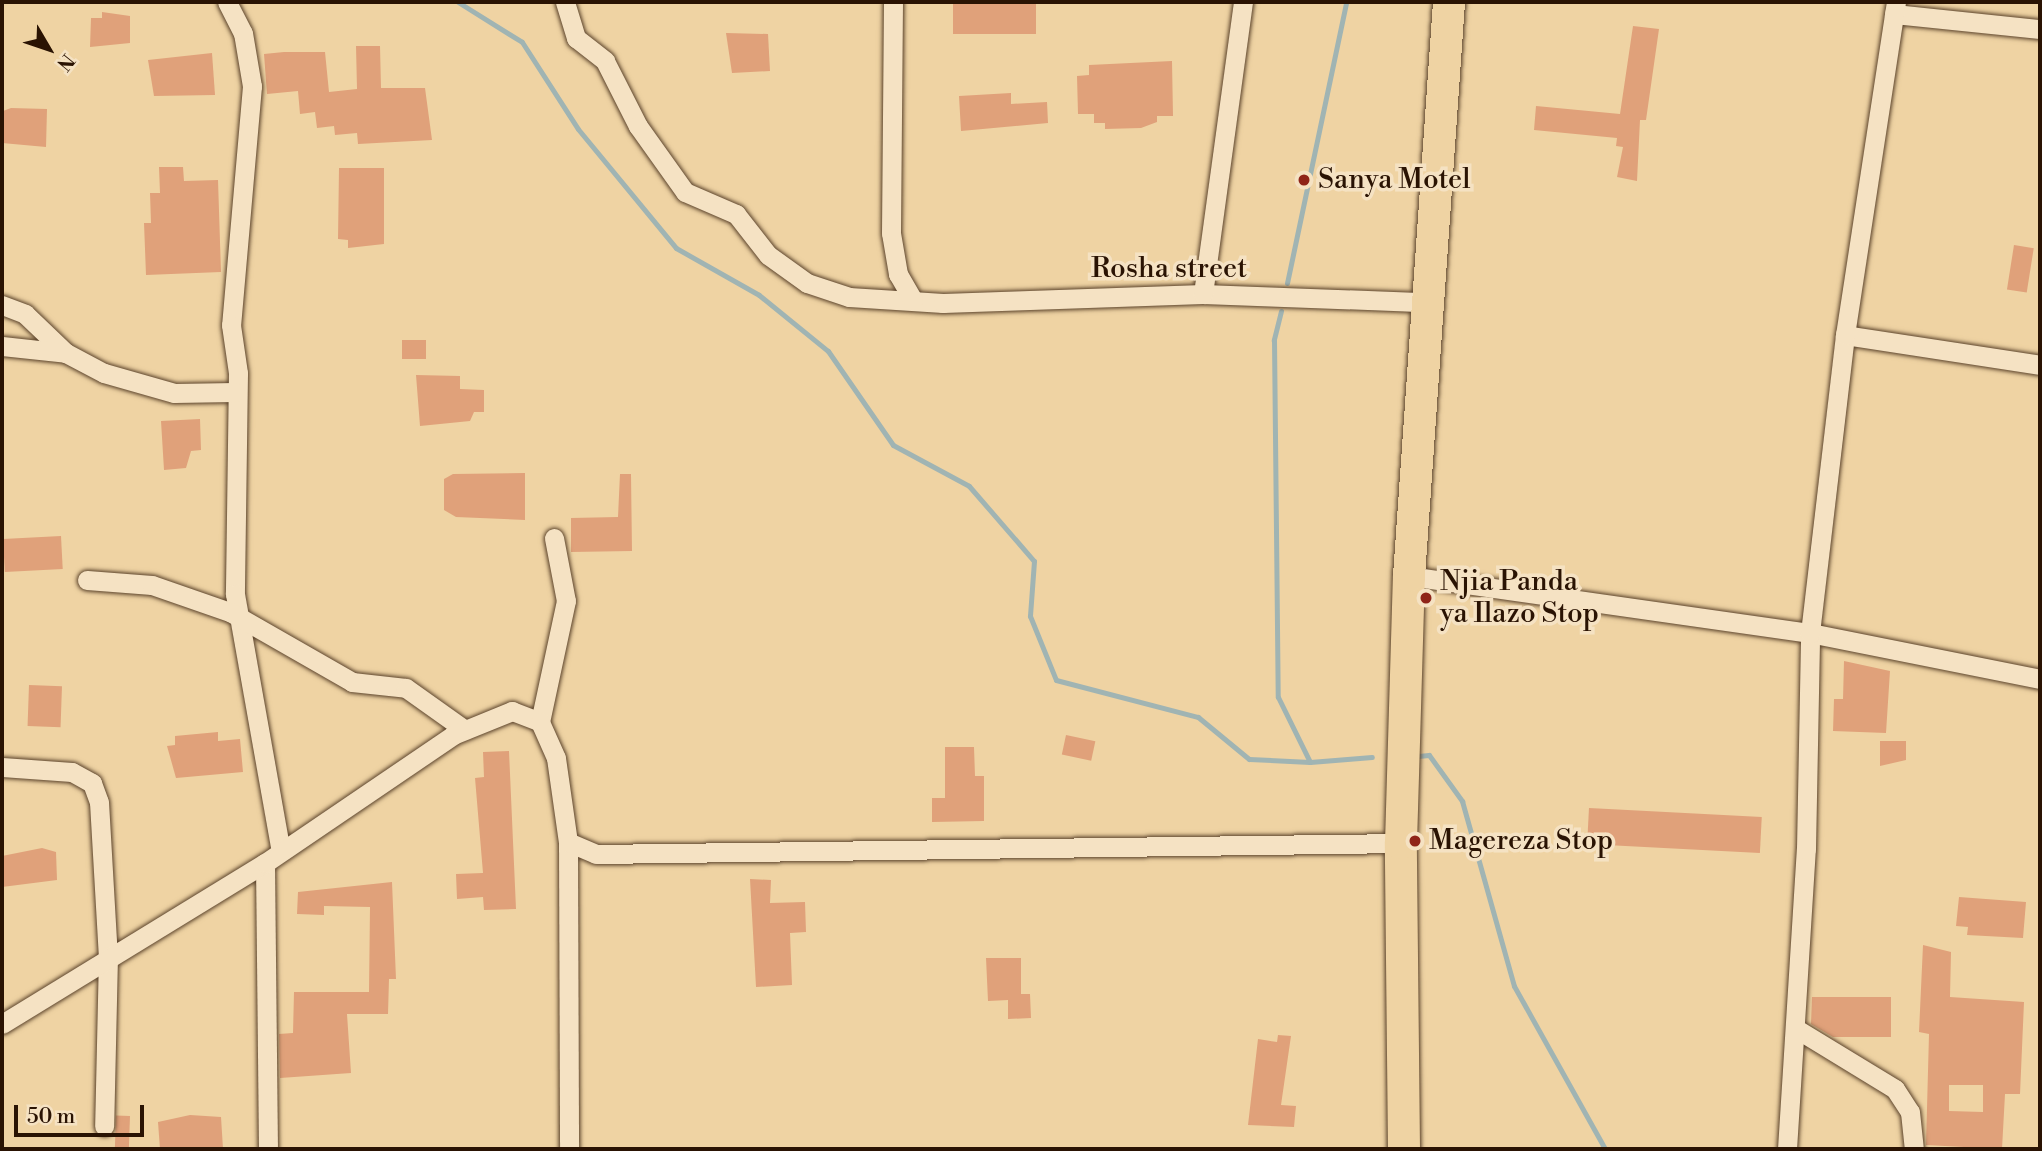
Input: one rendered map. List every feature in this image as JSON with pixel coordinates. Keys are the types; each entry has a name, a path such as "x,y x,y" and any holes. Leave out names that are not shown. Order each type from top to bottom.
{"highway":[{"path":"1408,1146 1401,844 1409,576 1424,302 1450,2"}],"street":[{"path":"227,2 243,33 252,86 231,325 240,617 281,847"},
{"name":"Rosha street","path":"565,2 576,38 605,61 638,126 685,192 736,214 762,249 796,278 849,296 914,300 1203,294 1424,302"},
{"path":"893,2 891,233 898,274 914,300"},
{"path":"1203,294 1243,2"},
{"path":"1787,1149 1795,1028 1810,633 1845,335 1895,8 2040,29"},
{"path":"2,305 35,321 66,353 104,373 159,390 235,392"},
{"path":"1845,335 2040,365"},
{"path":"2,346 66,353"},
{"path":"554,538 566,601 540,722 556,758 568,842 569,1149"},
{"path":"1409,576 1810,633 2040,679"},
{"path":"87,580 152,585 240,617 352,682 406,688 465,730"},
{"path":"2,1024 108,956 265,863 281,847 465,730 512,711 540,722"},
{"path":"2,767 72,772 92,783 99,802 108,956 104,1126"},
{"path":"568,842 596,854 1401,844"},
{"path":"265,863 268,1149"},
{"path":"1795,1028 1895,1089 1910,1112 1914,1149"}],"building":[{"path":"953,2 1036,2 1036,34 953,34"},
{"path":"102,12 130,16 130,43 90,47 91,18 102,18"},
{"path":"1633,26 1659,29 1646,120 1640,120 1637,181 1617,177 1623,147 1616,146 1617,138 1534,130 1536,106 1620,114"},
{"path":"726,33 768,34 770,71 732,73"},
{"path":"356,46 380,46 381,88 425,88 432,140 358,144 357,133 335,135 334,126 317,128 315,112 300,114 298,91 267,94 264,54 284,52 325,52 329,92 357,89"},
{"path":"212,53 215,95 154,96 148,60"},
{"path":"1172,61 1173,116 1157,116 1157,122 1141,128 1105,129 1105,123 1094,123 1094,114 1078,114 1077,76 1089,75 1089,65"},
{"path":"1011,93 1011,104 1047,102 1048,123 961,131 959,96"},
{"path":"11,108 47,109 46,147 2,143 3,111"},
{"path":"159,167 183,167 184,181 218,180 221,272 146,275 144,223 151,223 150,193 160,193"},
{"path":"339,168 384,168 384,244 348,248 348,240 338,239"},
{"path":"2014,245 2034,248 2027,293 2007,289"},
{"path":"402,340 426,340 426,359 402,359"},
{"path":"416,375 460,376 460,389 484,390 484,412 474,412 470,421 420,426"},
{"path":"200,419 201,450 191,451 186,468 164,470 161,421"},
{"path":"525,473 525,520 456,517 444,510 444,479 453,474"},
{"path":"620,474 631,474 632,551 571,552 571,518 618,517"},
{"path":"61,536 63,569 5,572 3,539"},
{"path":"1844,661 1890,671 1886,733 1833,731 1834,699 1843,699"},
{"path":"29,685 62,686 61,727 28,726"},
{"path":"218,732 218,741 240,739 243,772 176,778 167,746 175,745 175,736"},
{"path":"1066,735 1095,741 1091,761 1062,755"},
{"path":"1880,741 1906,741 1906,760 1880,766"},
{"path":"945,747 974,747 975,776 984,776 984,821 932,822 932,798 945,798"},
{"path":"509,751 516,909 484,910 483,897 457,899 456,874 483,873 475,778 484,777 483,752"},
{"path":"1589,808 1762,817 1760,853 1587,844"},
{"path":"42,848 56,852 57,880 2,887 2,856"},
{"path":"750,879 771,880 770,903 805,902 806,932 790,933 792,985 756,987"},
{"path":"392,882 396,979 389,979 388,1014 347,1014 351,1073 280,1078 279,1034 293,1033 294,992 369,992 370,907 324,906 324,915 297,914 298,892"},
{"path":"1959,897 2026,902 2023,938 1967,935 1968,927 1956,926"},
{"path":"1923,945 1951,952 1950,997 2024,1002 2020,1094 2005,1094 2002,1149 1926,1145 1929,1034 1919,1032","holes":["1949,1085 1983,1085 1983,1112 1949,1111"]},
{"path":"986,958 1021,958 1021,994 1030,994 1031,1018 1008,1019 1008,1000 988,1001"},
{"path":"1812,997 1891,997 1891,1037 1833,1037 1811,1024"},
{"path":"1278,1035 1291,1036 1281,1105 1296,1106 1294,1127 1248,1125 1258,1039 1277,1042"},
{"path":"190,1115 221,1117 223,1149 160,1149 158,1122"},
{"path":"116,1116 130,1116 129,1149 115,1148"}],"waterway":[{"path":"458,2 522,42 578,129 676,248 759,295 828,351 893,445 969,486 1034,561 1030,616 1056,680 1198,717 1249,759 1310,762"},
{"path":"1287,283 1346,2"},
{"path":"1281,311 1274,340 1278,697 1310,762 1372,757"},
{"path":"1418,756 1429,755 1462,801 1514,986 1605,1149"}],"place":[{"name":"Sanya Motel","path":"1304,180"},
{"name":"Njia Panda ya Ilazo Stop","path":"1426,598"},
{"name":"Magereza Stop","path":"1415,841"}]}
